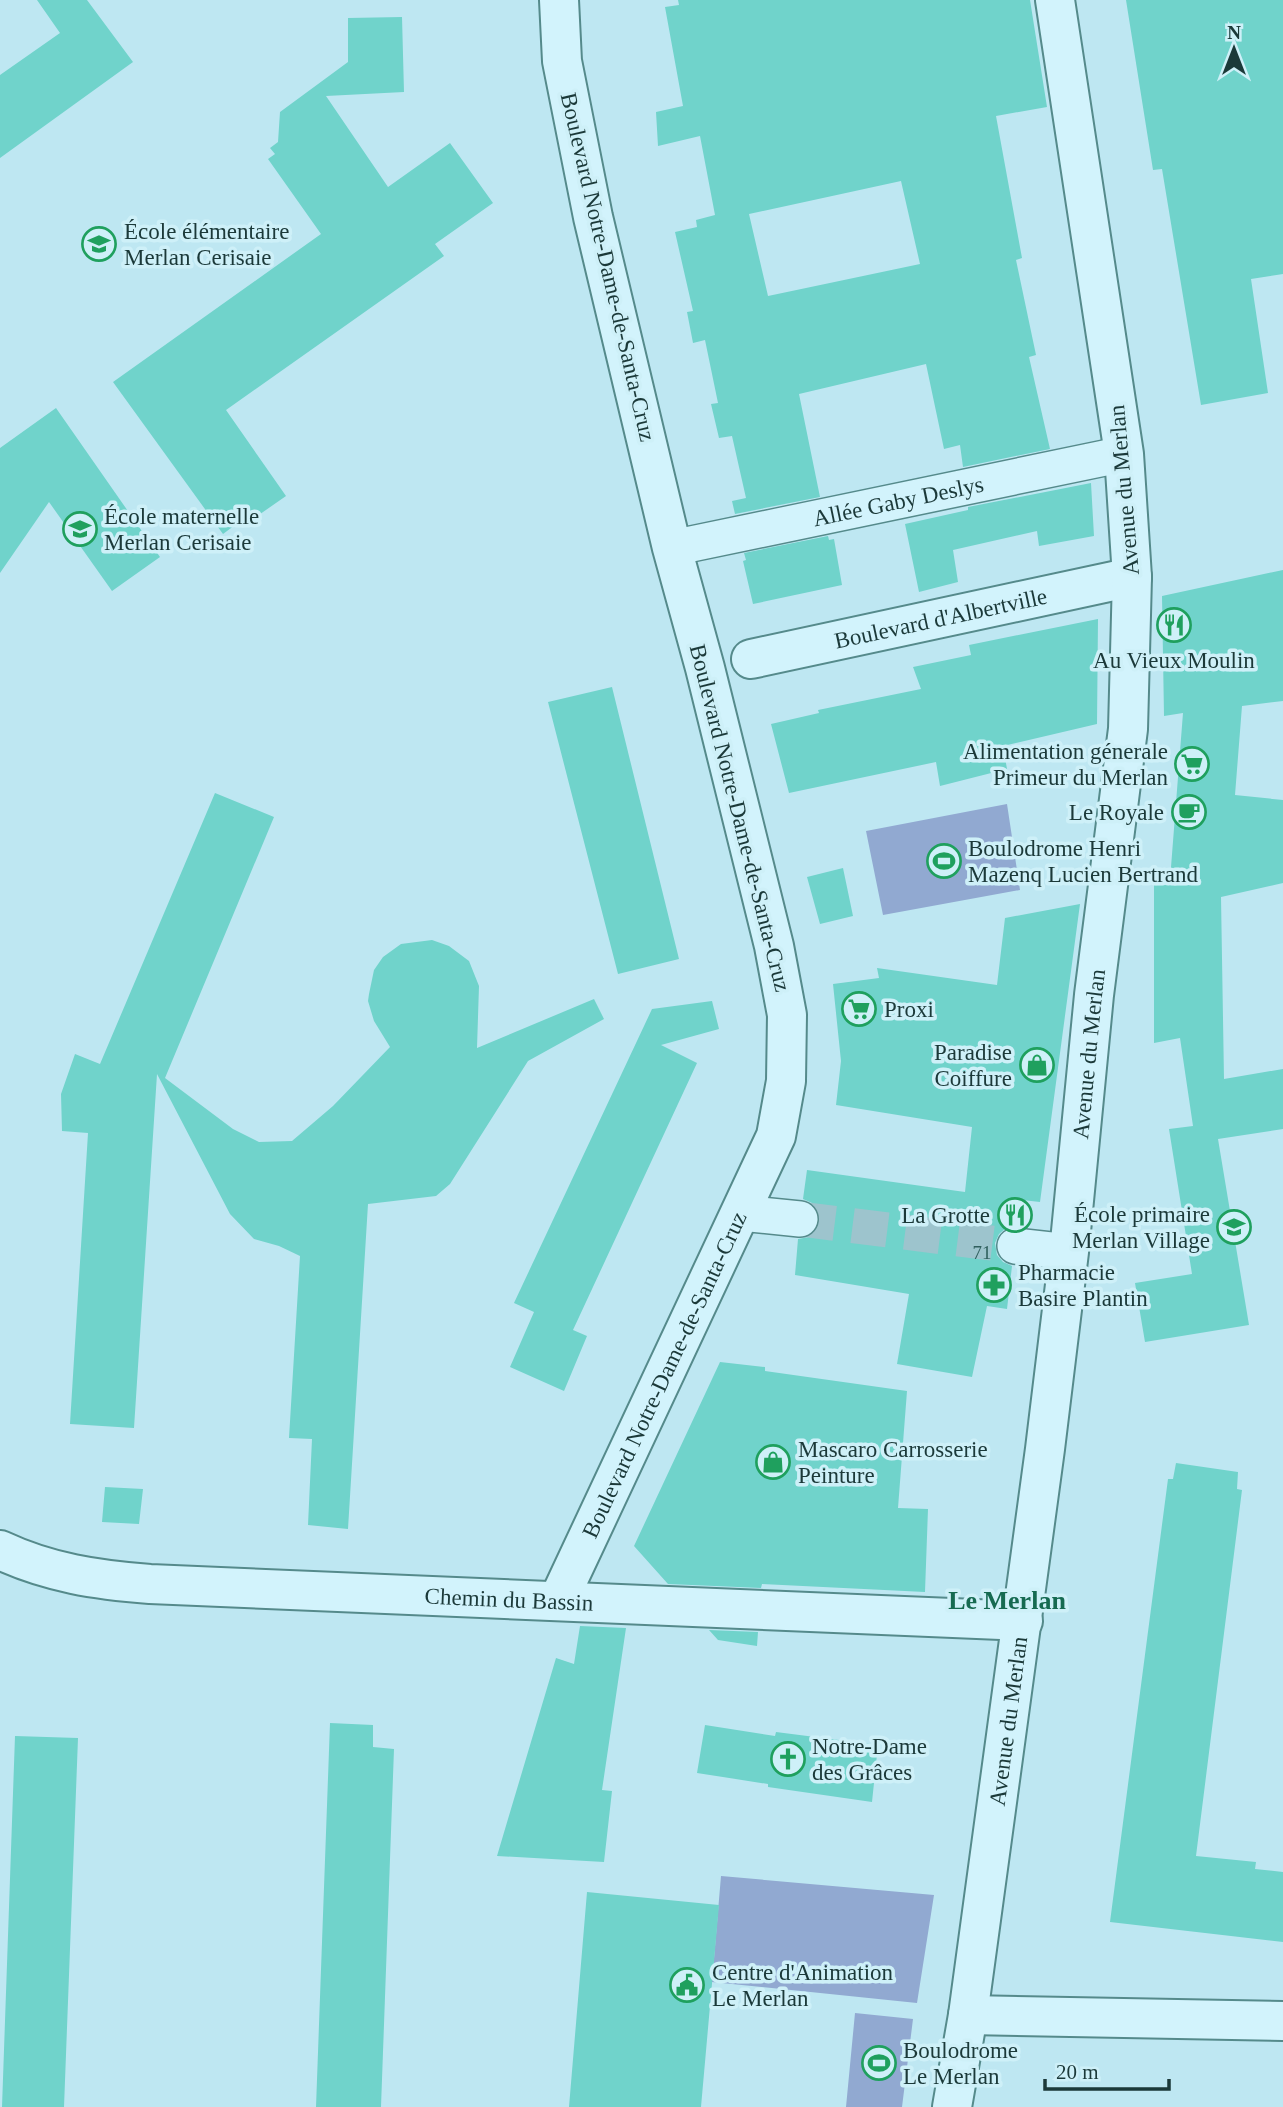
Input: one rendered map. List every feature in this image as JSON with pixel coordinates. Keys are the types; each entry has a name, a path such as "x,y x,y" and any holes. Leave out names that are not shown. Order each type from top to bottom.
{"street":[{"name":"Boulevard Notre-Dame-de-Santa-Cruz","path":"558,1601 776,1136 786,1080 787,1014 774,946 672,548 593,217 562,61 559,0"},
{"name":"Avenue du Merlan","path":"952,2107 968,2015 1023,1621 1069,1252 1094,995 1128,729 1132,577 1124,454 1055,0"},
{"name":"Allée Gaby Deslys","path":"672,548 1124,454"},
{"name":"Boulevard d'Albertville","path":"751,659 1132,577"},
{"path":"741,1213 800,1219"},
{"path":"1015,1246 1069,1252"},
{"name":"Chemin du Bassin","path":"0,1550 49,1570 96,1580 1023,1621"},
{"path":"968,2015 1283,2021"}],"shaded area":[{"name":"Boulodrome Henri Mazenq Lucien Bertrand","path":"1007,804 1020,890 883,915 866,831"},
{"path":"721,1876 934,1895 917,2003 712,1982"},
{"name":"Boulodrome Le Merlan","path":"855,2013 913,2019 902,2107 846,2107"}],"building":[{"path":"37,0 87,0 133,62 0,158 0,75 60,33"},
{"path":"678,0 1030,0 1047,107 996,116 1022,258 1016,260 1036,355 1029,357 1050,449 963,467 960,445 944,449 926,364 799,394 820,497 735,514 732,501 746,498 732,436 719,438 711,404 718,403 705,340 693,343 687,312 693,311 675,232 697,227 696,220 715,215 700,136 658,146 656,112 683,106 665,7 679,5","holes":["901,181 920,264 768,296 749,214"]},
{"path":"1126,0 1283,0 1283,274 1251,279 1268,393 1201,405 1162,169 1153,170"},
{"path":"402,17 404,92 326,96 388,187 450,143 493,203 435,244 444,256 226,410 286,496 243,526 239,522 223,534 113,382 321,234 268,159 275,154 270,148 278,142 280,112 348,62 348,18"},
{"path":"56,408 160,557 112,591 49,502 0,573 0,448"},
{"path":"1091,483 1094,536 1039,546 1037,531 953,550 958,582 919,592 905,524 968,510 968,507"},
{"path":"828,536 829,540 834,539 842,585 753,604 743,561 746,560 744,553"},
{"path":"1283,570 1283,701 1242,706 1235,795 1283,800 1283,883 1221,897 1224,1079 1283,1069 1283,1129 1218,1139 1249,1325 1145,1342 1135,1283 1192,1274 1169,1129 1193,1126 1180,1038 1154,1043 1154,880 1170,880 1183,713 1164,716 1162,596"},
{"path":"1098,619 1097,724 1003,746 1007,769 940,786 936,762 789,793 771,724 819,713 818,710 921,689 913,667 971,655 969,645"},
{"path":"612,687 679,959 618,974 548,702"},
{"path":"215,793 274,817 165,1078 233,1129 259,1142 292,1141 333,1106 390,1047 374,1021 368,1001 374,970 383,957 401,944 432,940 449,946 469,961 479,986 477,1048 594,999 604,1019 528,1061 450,1184 436,1196 368,1204 348,1529 308,1525 312,1439 289,1438 300,1256 279,1246 254,1239 230,1214 157,1074 134,1428 70,1424 88,1133 62,1131 61,1094 75,1054 100,1064"},
{"path":"843,868 853,916 820,924 807,877"},
{"path":"1080,904 1040,1202 1022,1200 1018,1226 1006,1228 995,1243 997,1255 1012,1266 1007,1309 987,1306 972,1377 897,1364 909,1294 795,1275 798,1239 809,1237 820,1222 818,1210 803,1199 807,1170 965,1192 972,1127 836,1105 841,1061 833,984 879,978 877,968 997,985 1005,918"},
{"path":"712,1001 719,1029 661,1045 697,1063 573,1330 587,1336 564,1391 510,1367 534,1312 514,1303 652,1009"},
{"path":"720,1362 907,1391 898,1508 928,1509 925,1592 762,1584 761,1588 668,1584 634,1546"},
{"path":"1176,1463 1238,1472 1237,1489 1242,1490 1196,1856 1256,1862 1255,1869 1283,1872 1283,1942 1110,1922 1168,1479 1173,1479"},
{"path":"105,1487 143,1489 139,1524 102,1522"},
{"path":"580,1626 626,1628 602,1790 612,1791 604,1862 497,1856 556,1658 574,1664"},
{"path":"709,1630 758,1632 757,1646 718,1640"},
{"path":"330,1723 373,1725 373,1747 394,1749 381,2107 316,2107"},
{"name":"Notre-Dame des Grâces","path":"705,1725 775,1736 776,1732 878,1745 872,1802 768,1787 768,1784 697,1773"},
{"path":"15,1736 78,1738 64,2107 2,2107"},
{"path":"587,1892 719,1905 701,2107 569,2107"}],"tunnel":[{"path":"800,1219 1015,1246"}],"place":[{"name":"École élémentaire Merlan Cerisaie","path":"99,244"},
{"name":"École maternelle Merlan Cerisaie","path":"80,529"},
{"name":"Au Vieux Moulin","path":"1174,625"},
{"name":"Alimentation génerale Primeur du Merlan","path":"1192,764"},
{"name":"Le Royale","path":"1189,812"},
{"name":"Boulodrome Henri Mazenq Lucien Bertrand","path":"944,861"},
{"name":"Proxi","path":"859,1009"},
{"name":"Paradise Coiffure","path":"1037,1065"},
{"name":"La Grotte","path":"1015,1215"},
{"name":"École primaire Merlan Village","path":"1234,1227"},
{"name":"Pharmacie Basire Plantin","path":"994,1285"},
{"name":"Mascaro Carrosserie Peinture","path":"773,1462"},
{"name":"Notre-Dame des Grâces","path":"788,1759"},
{"name":"Centre d'Animation Le Merlan","path":"687,1985"},
{"name":"Boulodrome Le Merlan","path":"879,2063"}],"district":[{"name":"Le Merlan","path":"1007,1600"}]}
